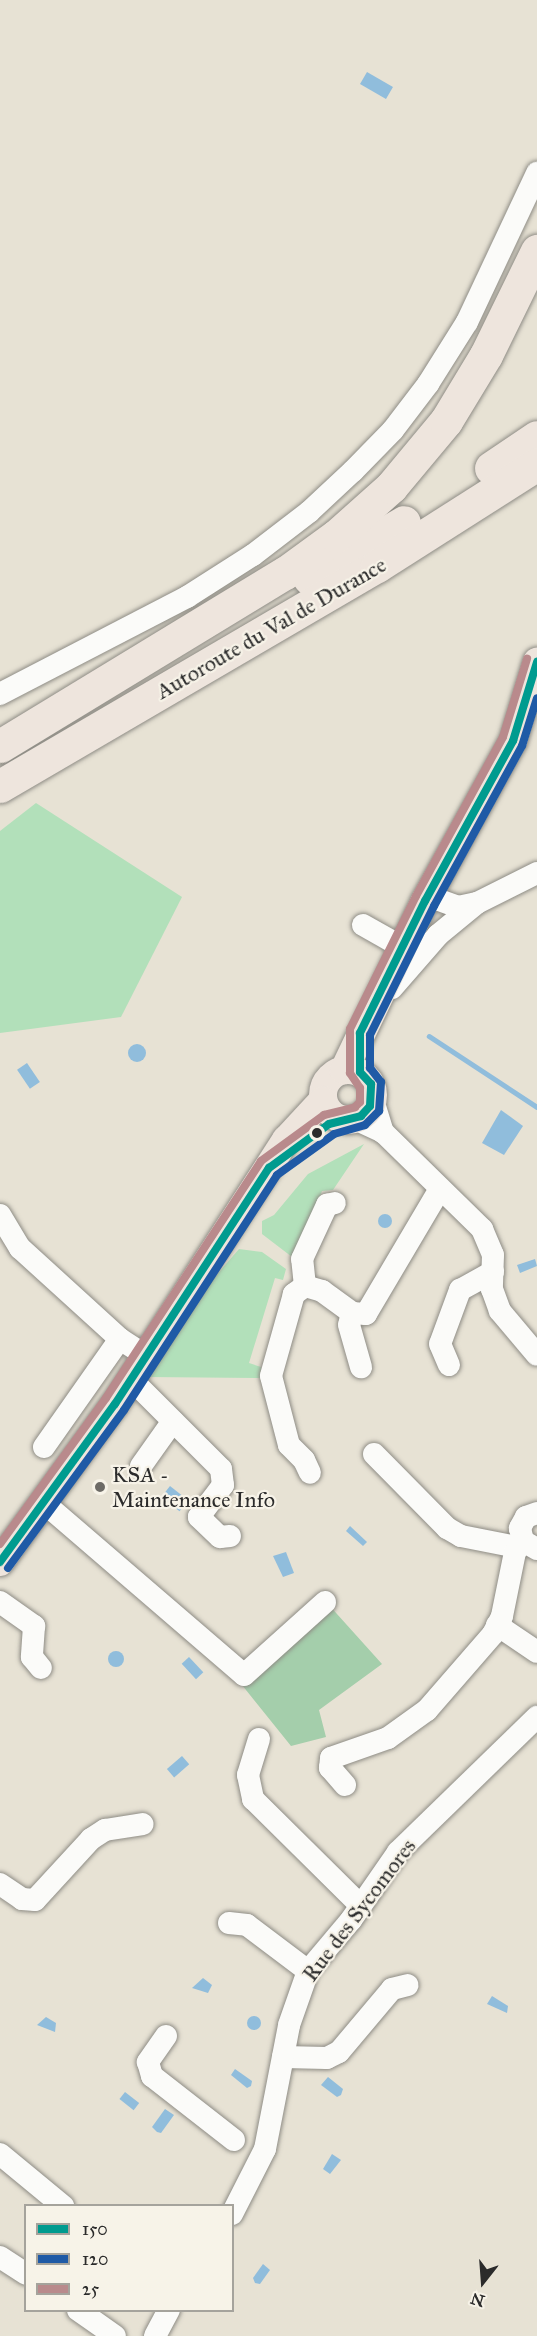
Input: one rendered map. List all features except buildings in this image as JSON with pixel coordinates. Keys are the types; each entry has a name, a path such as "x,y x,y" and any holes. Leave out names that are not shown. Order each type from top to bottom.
{"highway":[{"path":"0,746 285,573 336,536 383,494 446,421 486,355 537,251"},
{"name":"Autoroute du Val de Durance","path":"0,757 360,550 537,437"},
{"name":"Autoroute du Val de Durance","path":"0,786 377,566 537,464"},
{"path":"377,566 454,533 537,482"}],"main road":[{"path":"352,1071 360,1033 426,899 513,741 537,662"},
{"path":"348,1110 325,1084 352,1071"},
{"path":"0,1562 138,1367 273,1162 348,1110 371,1084 352,1071"}],"street":[{"path":"0,694 125,630 225,573 309,512 353,471 393,430 428,384 467,322 537,173"},
{"path":"426,899 458,907 477,903 537,873"},
{"path":"360,1033 406,970 477,903"},
{"path":"363,925 402,947"},
{"path":"348,1110 383,1132 482,1229 492,1255 492,1289 500,1311 537,1355"},
{"path":"305,1286 322,1291 352,1313 366,1314 372,1309 440,1189"},
{"path":"305,1286 302,1259 327,1205 335,1203"},
{"path":"0,1215 20,1248 120,1339 173,1421 221,1469 223,1485 199,1517 220,1538 230,1536"},
{"path":"449,1365 440,1344 460,1290 493,1272"},
{"path":"305,1286 294,1294 271,1376 289,1445 304,1460 310,1473"},
{"path":"352,1313 349,1325 361,1367"},
{"path":"44,1447 120,1339"},
{"path":"141,1466 173,1421"},
{"path":"374,1454 454,1533 526,1546"},
{"path":"44,1502 244,1675 251,1672 325,1602"},
{"path":"345,1785 330,1768 331,1758 388,1738 427,1710 497,1625 526,1546 522,1522 537,1513"},
{"path":"0,1602 34,1626 36,1634 32,1657 41,1668"},
{"path":"497,1625 537,1652"},
{"name":"Rue des Sycomores","path":"234,2210 262,2159 296,1997 308,1971 398,1852 537,1717"},
{"path":"259,1739 248,1775 253,1799 360,1905"},
{"path":"0,1884 22,1899 35,1899 91,1839 105,1830 143,1824"},
{"path":"229,1923 247,1925 308,1971"},
{"path":"283,2057 327,2058 339,2052 392,1989 408,1985"},
{"path":"166,2036 148,2062 152,2076 262,2159"},
{"path":"0,2154 62,2204"},
{"path":"0,2257 24,2273"},
{"path":"81,2312 115,2336"}],"green space":[{"path":"36,803 182,897 121,1017 0,1033 0,831"},
{"path":"364,1144 333,1190 322,1191 296,1260 262,1234 262,1221 274,1215 308,1174"},
{"path":"239,1249 262,1252 286,1269 283,1280 275,1278 249,1363 261,1367 260,1378 147,1377 207,1286"},
{"path":"328,1604 382,1664 319,1710 326,1737 291,1746 238,1680"}],"water":[{"path":"367,72 393,87 386,99 360,84"},
{"path":"133,1044 141,1044 146,1049 144,1060 133,1062 128,1057 128,1049"},
{"path":"27,1063 40,1082 30,1089 17,1070"},
{"path":"501,1110 523,1126 504,1155 482,1143"},
{"path":"382,1214 388,1214 392,1221 388,1228 382,1228 378,1224 378,1218"},
{"path":"535,1259 537,1266 520,1273 517,1265"},
{"path":"170,1486 188,1500 180,1511 161,1497"},
{"path":"350,1526 367,1542 363,1546 346,1531"},
{"path":"286,1552 294,1573 283,1577 273,1556"},
{"path":"116,1651 122,1653 124,1659 122,1665 116,1667 110,1665 108,1659 110,1653"},
{"path":"189,1657 203,1672 196,1679 182,1664"},
{"path":"182,1756 189,1764 174,1777 167,1769"},
{"path":"203,1978 212,1985 208,1993 192,1988"},
{"path":"492,1996 508,2006 507,2013 487,2004"},
{"path":"251,2016 257,2016 261,2023 257,2030 251,2030 247,2026 247,2020"},
{"path":"46,2017 56,2023 55,2032 37,2025"},
{"path":"235,2069 252,2081 251,2086 247,2088 231,2075"},
{"path":"328,2077 343,2089 341,2095 337,2097 321,2085"},
{"path":"125,2092 139,2103 134,2110 119,2099"},
{"path":"165,2109 174,2115 161,2133 157,2132 152,2127"},
{"path":"332,2154 341,2160 330,2174 323,2169"},
{"path":"263,2264 270,2270 260,2284 255,2283 253,2278"}],"waterway":[{"path":"429,1036 537,1107"}],"transit line":[{"name":"25","path":"0,1544 106,1398 261,1161 324,1115 355,1107 360,1102 360,1088 350,1073 350,1029 416,896 503,737 527,659"},
{"name":"150","path":"0,1562 115,1404 269,1168 329,1124 361,1116 370,1106 371,1084 360,1072 360,1033 425,901 513,741 537,662"},
{"name":"120","path":"8,1568 124,1410 277,1175 334,1134 365,1125 379,1111 381,1082 370,1068 370,1035 434,906 522,746 537,698"}],"place":[{"name":"KSA - Maintenance Info","path":"100,1487"}]}
